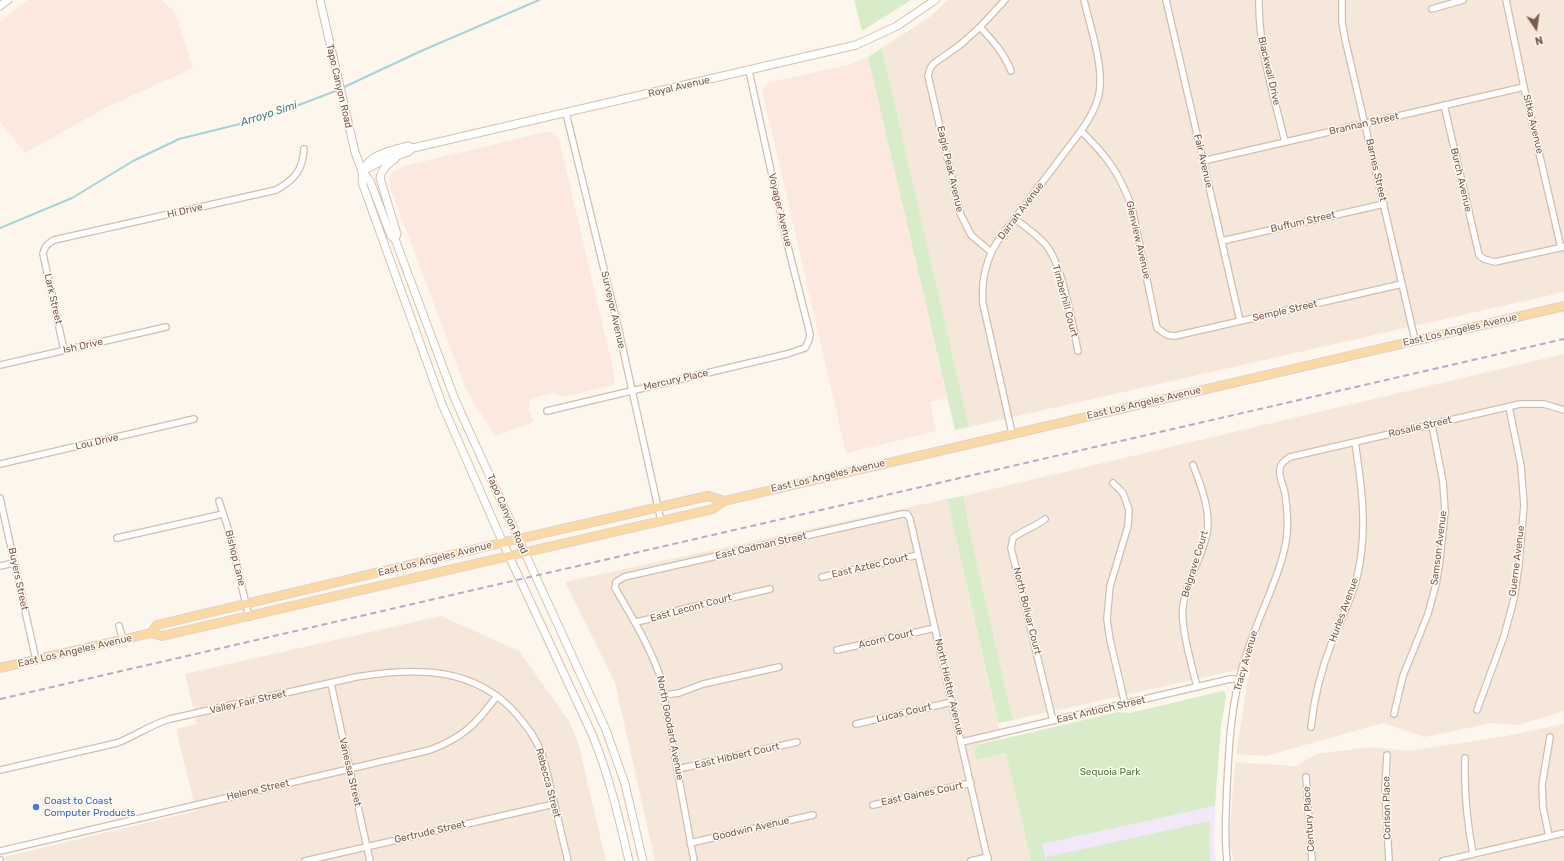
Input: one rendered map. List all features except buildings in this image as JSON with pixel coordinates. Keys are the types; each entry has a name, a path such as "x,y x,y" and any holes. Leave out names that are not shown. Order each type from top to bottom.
{"main road":[{"path":"0,6 8,0"},
{"name":"Tapo Canyon Road","path":"320,0 355,152 362,171 370,181 391,236 395,239 454,397 606,730 625,784 643,861"},
{"name":"Royal Avenue","path":"362,171 414,148 856,45 897,26 935,0"},
{"name":"Royal Avenue","path":"362,171 366,164 373,158 408,146 414,148"},
{"path":"395,239 397,234 380,178 381,172 386,166 401,155"},
{"name":"Tapo Canyon Road","path":"362,171 361,177 363,185 442,404 503,543 601,756 611,788 629,861"},
{"name":"East Los Angeles Avenue","path":"0,668 151,633 162,636 249,617 713,509 724,501 1564,306"},
{"name":"East Los Angeles Avenue","path":"151,633 157,625 518,539 708,496 724,501"}],"street":[{"path":"1005,0 980,27 999,47 1011,71"},
{"name":"Darrah Avenue","path":"1012,434 983,304 983,275 991,252 997,242 1081,131 1093,112 1098,98 1100,71 1084,0"},
{"name":"Fair Avenue","path":"1166,0 1240,321"},
{"name":"Blackwall Drive","path":"1259,0 1258,16 1261,38 1285,142"},
{"name":"Barnes Street","path":"1342,0 1343,28 1415,340"},
{"path":"1432,9 1462,0"},
{"name":"Sitka Avenue","path":"1506,0 1524,87 1563,247"},
{"name":"Eagle Peak Avenue","path":"980,27 960,45 933,64 928,76 960,213 971,235 991,252"},
{"name":"Voyager Avenue","path":"749,71 786,239 810,334 805,348"},
{"name":"Brannan Street","path":"1203,161 1524,87"},
{"name":"Burch Avenue","path":"1444,105 1480,255 1484,259 1495,262 1563,247"},
{"name":"Surveyor Avenue","path":"566,113 632,390 661,521"},
{"name":"Glenview Avenue","path":"1081,131 1099,149 1109,162 1118,175 1126,192 1132,208 1157,328 1167,335"},
{"name":"Hi Drive","path":"44,248 48,243 54,240 276,190 288,183 296,175 303,158 304,149"},
{"name":"Buffum Street","path":"1222,241 1384,204"},
{"name":"Timberhill Court","path":"1015,219 1036,235 1054,258 1060,274 1078,352"},
{"name":"Lark Street","path":"44,248 43,254 45,265 64,350"},
{"name":"Semple Street","path":"1167,335 1175,336 1402,284"},
{"name":"Ish Drive","path":"0,365 166,327"},
{"name":"Mercury Place","path":"547,411 787,354 805,348"},
{"name":"Rosalie Street","path":"1280,467 1284,460 1290,457 1509,407 1532,403 1544,404 1564,410"},
{"name":"Guerne Avenue","path":"1477,710 1504,636 1514,598 1519,564 1523,497 1521,466 1509,407"},
{"name":"Lou Drive","path":"0,464 194,419"},
{"name":"Samson Avenue","path":"1394,714 1403,676 1428,614 1436,584 1440,560 1445,511 1443,482 1432,425"},
{"name":"Hurles Avenue","path":"1311,727 1314,700 1322,670 1351,596 1361,558 1364,532 1363,504 1355,442"},
{"name":"Belgrave Court","path":"1193,465 1199,480 1207,514 1207,532 1188,584 1182,608 1183,624 1197,687"},
{"name":"Tracy Avenue","path":"1227,861 1225,825 1228,755 1232,720 1240,679 1256,625 1276,577 1284,551 1288,529 1285,493 1280,476 1280,467"},
{"path":"1113,483 1123,493 1128,510 1128,526 1110,586 1107,619 1110,640 1125,704"},
{"name":"Buyers Street","path":"0,498 36,660"},
{"name":"Bishop Lane","path":"219,501 249,617"},
{"path":"117,538 223,514"},
{"name":"North Hietter Avenue","path":"907,514 910,519 988,859"},
{"name":"East Cadman Street","path":"616,582 624,577 907,514"},
{"name":"North Bolivar Court","path":"1045,520 1013,538 1011,548 1053,721"},
{"name":"East Aztec Court","path":"822,577 918,555"},
{"path":"0,566 14,563"},
{"name":"North Goodard Avenue","path":"616,582 615,588 636,622 654,659 660,676 665,695 694,861"},
{"name":"East Lecont Court","path":"636,622 679,610 770,589"},
{"path":"119,626 123,640"},
{"name":"Acorn Court","path":"837,650 935,628"},
{"path":"665,695 678,693 703,684 779,667"},
{"name":"Valley Fair Street","path":"0,770 117,743 162,721 383,673 433,672 449,674 467,680 497,696"},
{"name":"East Antioch Street","path":"962,742 1230,679 1240,679"},
{"name":"Vanessa Street","path":"331,684 370,861"},
{"name":"Helene Street","path":"0,850 430,750 449,742 473,726 497,696"},
{"name":"Rebecca Street","path":"497,696 517,714 536,740 544,761 568,861"},
{"name":"Lucas Court","path":"856,724 952,702"},
{"path":"1549,836 1543,808 1542,785 1550,737"},
{"name":"East Hibbert Court","path":"678,769 797,742"},
{"name":"Corlson Place","path":"1387,755 1385,788 1389,861"},
{"path":"1465,758 1464,779 1467,822 1473,854"},
{"name":"Century Place","path":"1306,778 1312,861"},
{"name":"East Gaines Court","path":"873,805 971,783"},
{"name":"Gertrude Street","path":"305,861 554,804"},
{"name":"Goodwin Avenue","path":"690,843 813,815"},
{"path":"1443,861 1564,833"},
{"path":"971,861 988,859"}],"shaded area":[{"path":"28,0 161,0 175,12 193,68 107,107 25,153 0,121 0,22"},
{"path":"948,0 1564,0 1564,292 969,427 882,48 931,16"},
{"path":"868,57 947,398 930,402 936,431 846,453 762,89 768,83 847,65"},
{"path":"545,132 554,133 559,139 615,378 613,385 564,397 553,393 530,399 529,411 534,422 495,436 467,392 390,187 389,178 393,171 405,166"},
{"path":"1564,354 1564,711 1518,725 1491,723 1425,737 1383,723 1266,756 1236,754 1250,667 1013,720 963,496"},
{"path":"947,499 1001,739 977,745 974,754 976,760 1006,753 1031,861 655,861 615,683 565,582"},
{"path":"441,616 519,651 569,721 578,742 606,861 5,861 4,857 196,811 176,729 197,724 185,674"},
{"path":"1564,724 1564,861 1234,861 1229,841 1235,762 1296,766 1316,754 1369,747 1409,751 1506,736"},
{"path":"1215,806 1214,847 1216,861 1046,861 1042,844"}],"green space":[{"path":"854,0 911,0 862,31"},
{"path":"882,48 969,427 955,430 868,57"},
{"path":"963,496 1013,720 998,723 947,499"},
{"name":"Sequoia Park","path":"1222,691 1225,692 1226,697 1221,726 1215,806 1042,844 1046,861 1031,861 1006,753 976,760 974,753 977,745 1118,712 1130,713"},
{"path":"1210,821 1210,861 1047,861 1046,857"}],"waterway":[{"name":"Arroyo Simi","path":"342,88 419,52 539,0"},
{"name":"Arroyo Simi","path":"0,228 72,198 133,161 179,139 256,120 338,90"}],"railway":[{"path":"0,699 1564,339"}],"place":[{"name":"Coast to Coast Computer Products","path":"36,807"}]}
